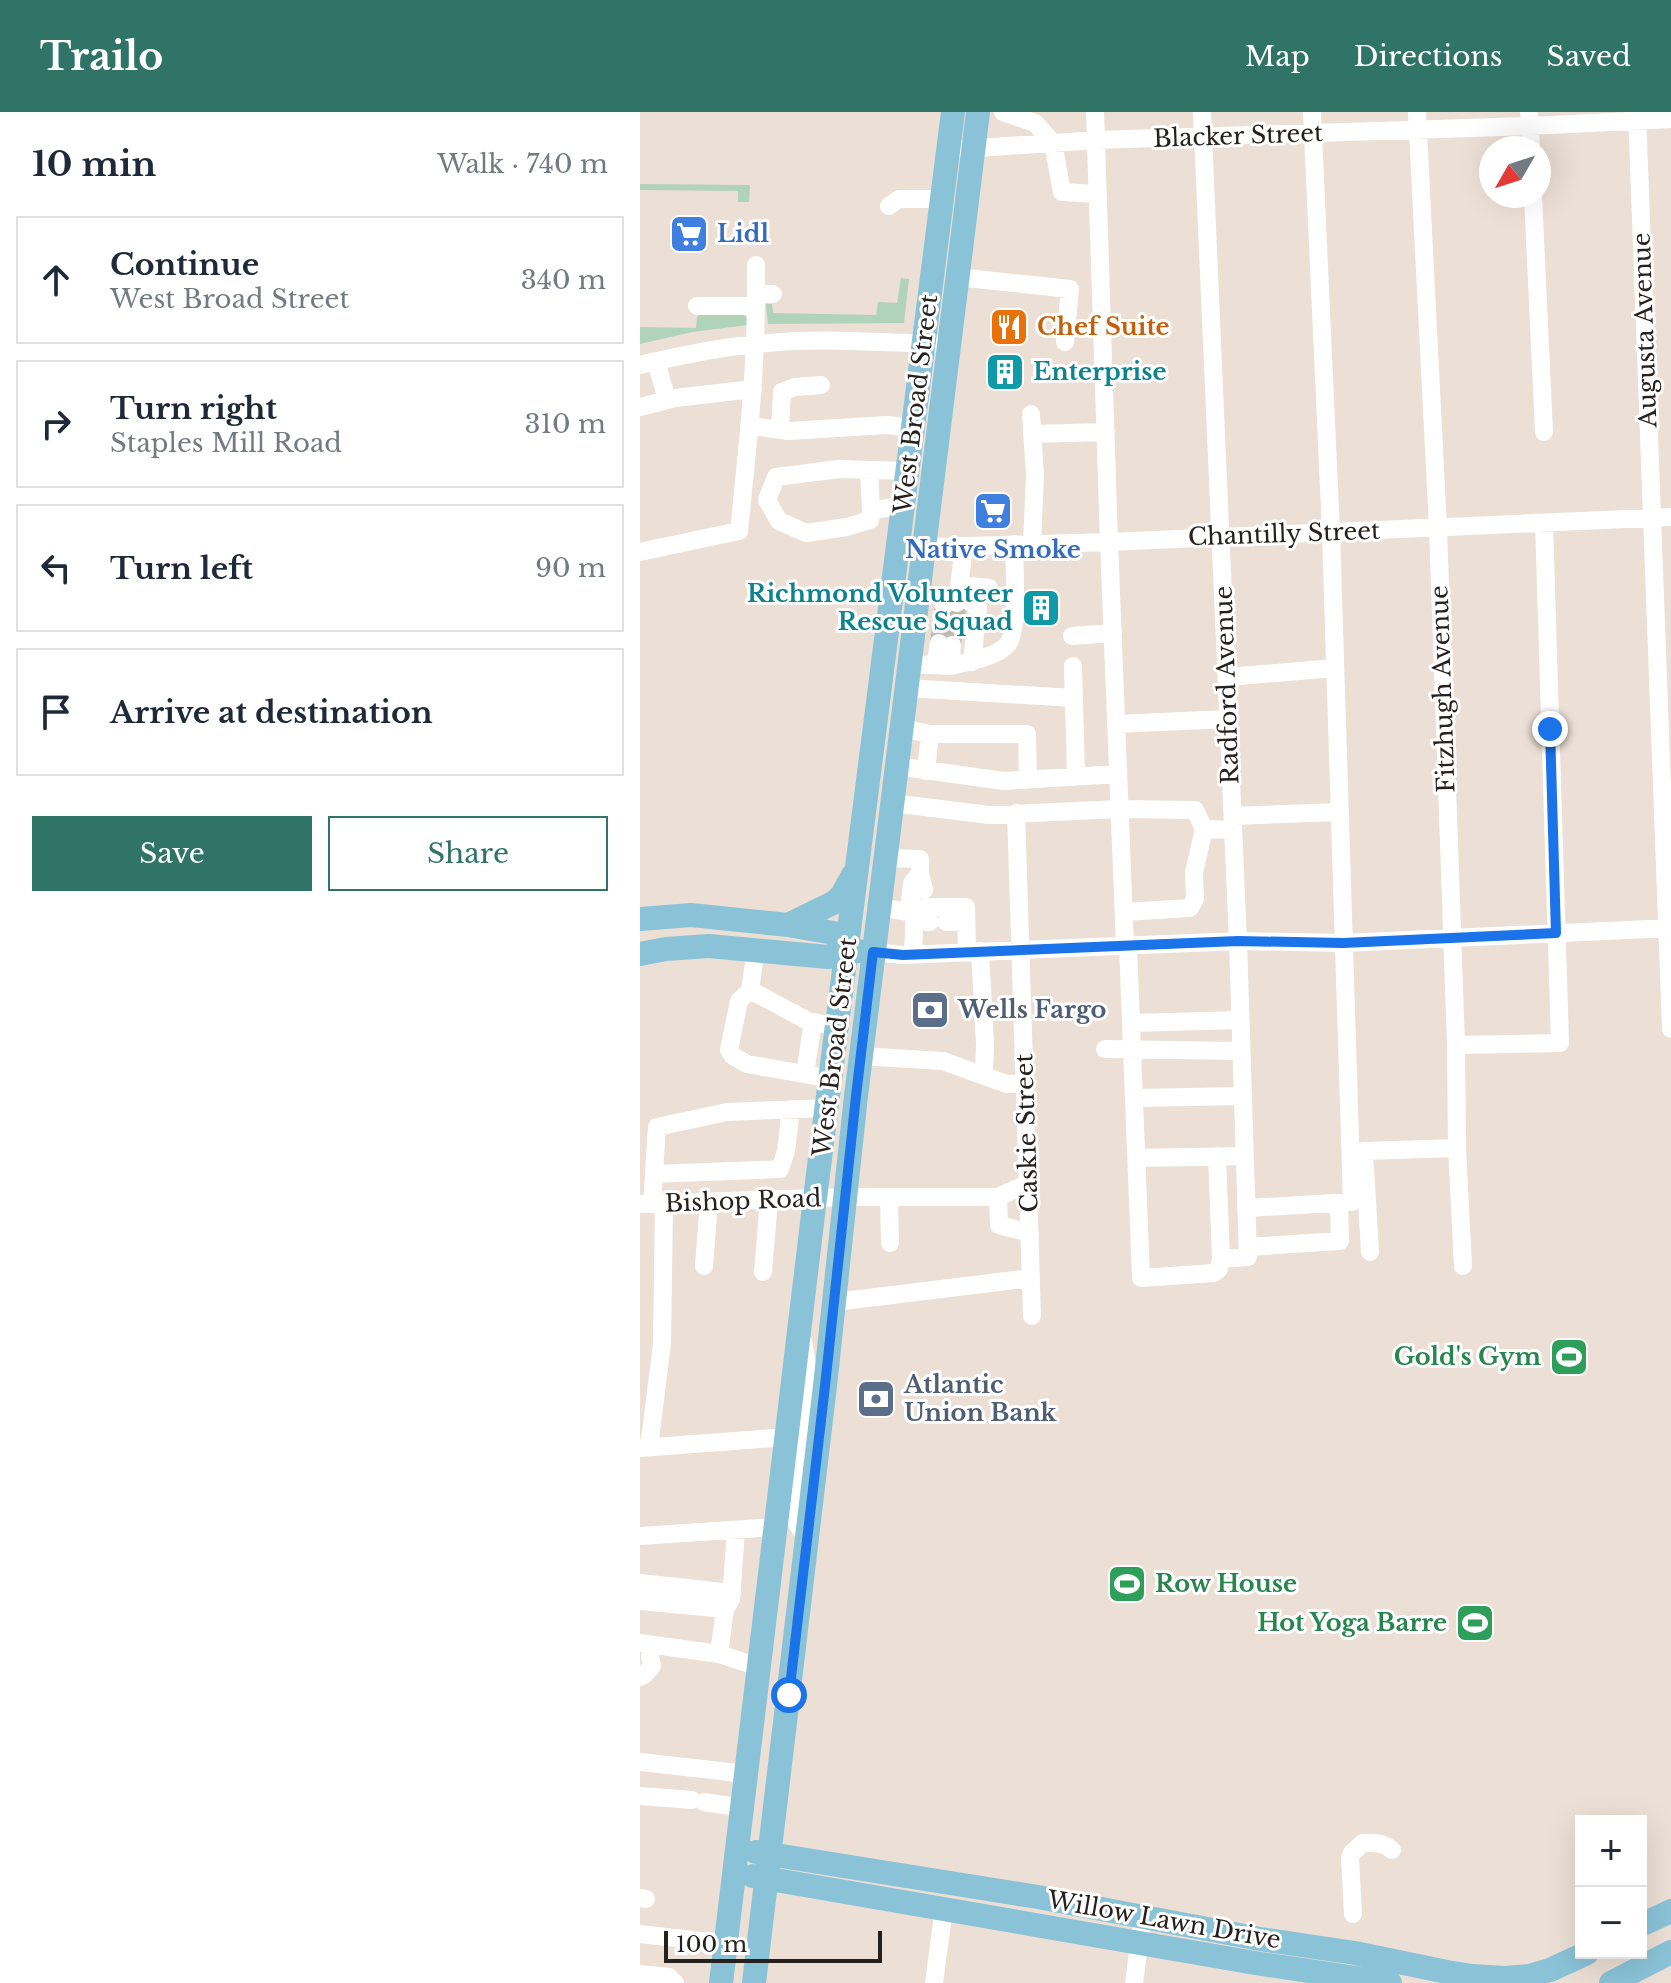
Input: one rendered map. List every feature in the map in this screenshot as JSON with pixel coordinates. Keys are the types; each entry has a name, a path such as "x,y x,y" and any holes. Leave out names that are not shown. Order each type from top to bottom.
{"main road":[{"name":"West Broad Street","path":"721,1983 815,1198 953,112"},
{"name":"West Broad Street","path":"754,1983 873,952 978,112"},
{"path":"788,925 835,902 858,865"},
{"path":"640,919 691,915 788,925 834,933 848,949"},
{"path":"640,954 709,946 828,957 848,949 873,952"},
{"name":"Willow Lawn Drive","path":"737,1861 1038,1897 1260,1939 1355,1953 1436,1976 1529,1976 1575,1959"},
{"name":"Willow Lawn Drive","path":"769,1866 944,1908 1255,1963 1390,1983"},
{"path":"1647,1922 1671,1911"},
{"path":"726,1944 737,1946 743,1952 739,1983"},
{"path":"1611,1983 1670,1956"}],"street":[{"path":"1003,112 1035,123 1053,143 1062,192 1097,194"},
{"path":"1095,112 1116,724 1132,1023 1141,1278 1214,1273 1219,1269 1217,1156"},
{"name":"Radford Avenue","path":"1202,112 1238,941 1248,1252"},
{"path":"1246,1208 1352,1202 1331,532 1312,112"},
{"name":"Blacker Street","path":"948,150 1096,140 1313,134 1418,120 1638,116 1671,119"},
{"name":"Augusta Avenue","path":"1638,116 1662,518 1671,1029"},
{"name":"Fitzhugh Avenue","path":"1418,120 1438,528 1463,1266"},
{"path":"889,206 899,199 942,199"},
{"path":"1534,208 1544,432"},
{"path":"640,552 739,531 762,298 756,265"},
{"path":"957,277 1070,289 1065,342"},
{"path":"697,306 762,298"},
{"path":"667,400 648,363 719,348 802,341 949,344"},
{"path":"780,430 782,392 795,387 821,385"},
{"path":"640,407 667,400 753,389"},
{"path":"909,664 942,666 972,662 1008,644 1014,624 1002,589 1023,544 1035,475 1031,414"},
{"path":"750,426 780,430 887,425 913,428"},
{"path":"1032,434 1106,432"},
{"path":"869,470 870,520 847,527 806,533 779,521 767,500 776,477 839,469 907,471"},
{"path":"744,482 774,482"},
{"path":"871,511 903,505"},
{"name":"Chantilly Street","path":"897,548 1662,518"},
{"path":"1456,1045 1560,1043 1544,523"},
{"path":"955,598 964,546"},
{"path":"955,598 1002,589"},
{"path":"955,598 978,608 972,662"},
{"path":"1072,636 1113,633"},
{"path":"942,666 945,644"},
{"path":"1073,666 1076,776"},
{"path":"1227,677 1335,668"},
{"path":"906,688 1074,698"},
{"path":"1116,724 1229,719"},
{"path":"901,728 930,734 1027,734 1028,779"},
{"path":"926,771 930,734"},
{"path":"896,766 1004,781 1118,774"},
{"path":"892,803 989,815 1120,809 1195,810 1204,829 1194,872 1195,899 1190,908 1191,943"},
{"path":"1204,829 1339,812"},
{"name":"Caskie Street","path":"1016,813 1032,1316"},
{"path":"885,858 920,859 925,905 913,955"},
{"path":"879,907 966,907 985,1044 984,1076"},
{"path":"1124,912 1190,908"},
{"path":"873,952 913,955 1238,941 1343,943 1669,928"},
{"path":"756,949 750,990 739,1001 729,1050 747,1064 832,1079"},
{"path":"750,990 813,1022 838,1027"},
{"path":"1132,1023 1240,1020"},
{"path":"805,1073 813,1022"},
{"path":"1105,1049 1241,1051"},
{"path":"861,1056 943,1061 1007,1084 1026,1083"},
{"path":"1134,1098 1243,1096"},
{"path":"787,1437 645,1448 662,1344 652,1204 657,1127 727,1112 828,1108"},
{"path":"654,1174 780,1169 786,1151 791,1109"},
{"path":"1370,1252 1364,1151 1457,1148"},
{"path":"1137,1158 1245,1156"},
{"path":"1029,1183 998,1197 999,1225 1030,1233"},
{"name":"Bishop Road","path":"652,1204 845,1197 998,1197"},
{"path":"889,1197 890,1243"},
{"path":"763,1272 769,1200"},
{"path":"704,1266 709,1202"},
{"path":"1221,1259 1248,1252 1340,1241 1339,1203"},
{"path":"835,1302 1031,1278"},
{"path":"800,1324 809,1375 793,1516 800,1529 808,1532"},
{"path":"640,1536 776,1527"},
{"path":"719,1654 736,1530"},
{"path":"640,1583 728,1601"},
{"path":"640,1601 728,1601"},
{"path":"640,1677 652,1666 646,1652 719,1654 759,1667"},
{"path":"640,1762 747,1774"},
{"path":"640,1796 743,1808"},
{"path":"1353,1914 1352,1853 1363,1843 1380,1843 1392,1850"},
{"path":"934,1983 944,1908"},
{"path":"1134,1983 1142,1917"},
{"path":"640,1934 726,1944"},
{"path":"640,1974 669,1977 675,1983"}],"green space":[{"path":"640,184 750,185 749,202 738,202 738,191 640,190"},
{"path":"901,278 909,279 904,323 768,324 766,304 772,304 773,313 876,315 878,302 897,303"},
{"path":"699,315 744,315 748,325 692,332 640,344 640,327 696,328"}],"tunnel":[{"path":"939,643 944,606"},
{"path":"952,645 957,608"}],"place":[{"name":"Lidl","path":"689,234"},
{"name":"Chef Suite","path":"1009,327"},
{"name":"Enterprise","path":"1005,372"},
{"name":"Native Smoke","path":"993,511"},
{"name":"Richmond Volunteer Rescue Squad","path":"1041,608"},
{"name":"Wells Fargo","path":"930,1010"},
{"name":"Gold's Gym","path":"1569,1357"},
{"name":"Atlantic Union Bank","path":"876,1399"},
{"name":"Row House","path":"1127,1584"},
{"name":"Hot Yoga Barre","path":"1475,1623"}],"route":[{"path":"789,1695 873,952 903,955 1238,941 1343,943 1556,933 1550,729"}]}
